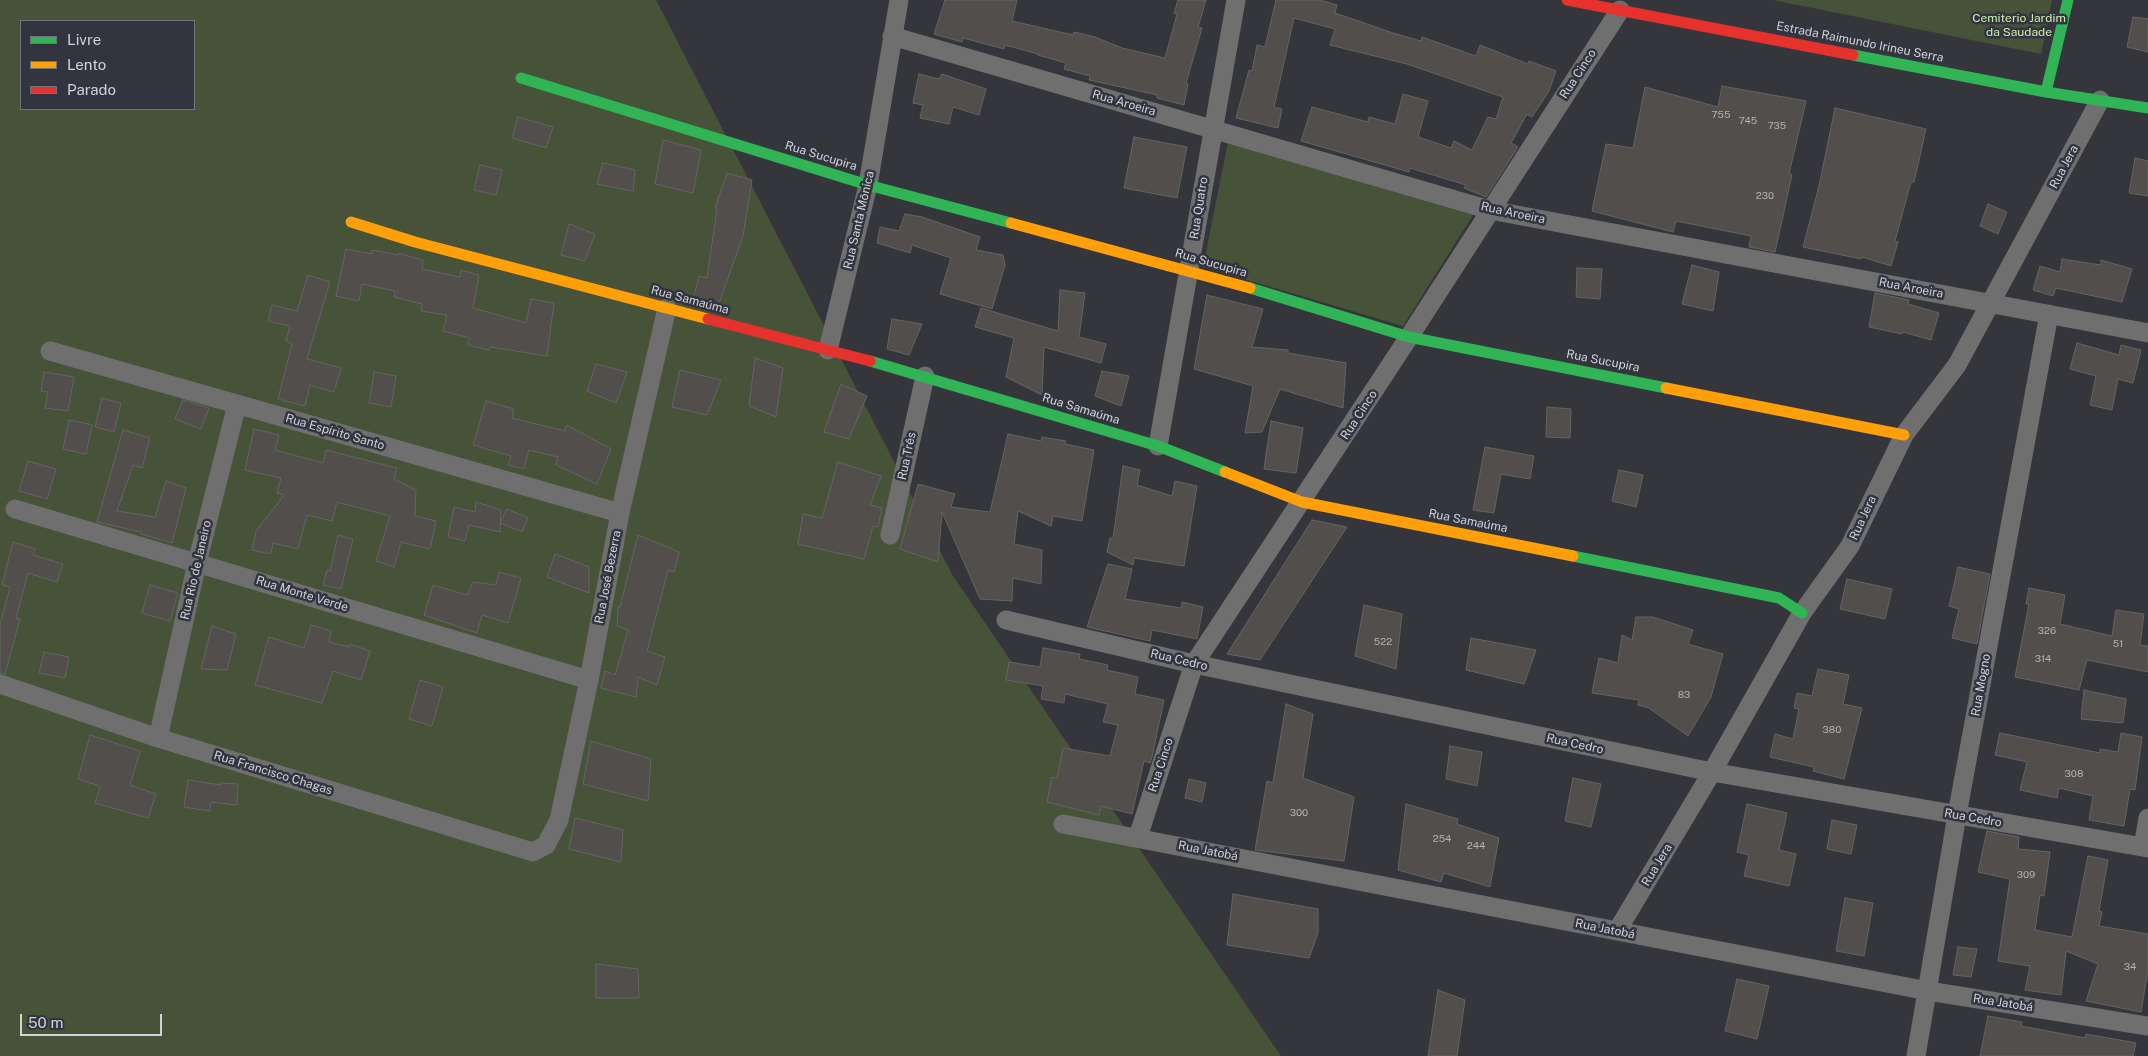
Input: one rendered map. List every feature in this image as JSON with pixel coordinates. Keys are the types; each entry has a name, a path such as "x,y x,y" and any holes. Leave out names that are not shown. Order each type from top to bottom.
{"street":[{"name":"Rua Santa Mônica","path":"828,350 868,185 899,0"},
{"name":"Rua Quatro","path":"1158,446 1212,128 1236,0"},
{"name":"Estrada Raimundo Irineu Serra","path":"1567,0 2046,92 2148,108"},
{"path":"2046,92 2068,0"},
{"name":"Rua Cinco","path":"1138,838 1194,664 1302,502 1620,10"},
{"name":"Rua Aroeira","path":"892,36 1490,210 2148,333"},
{"name":"Rua Sucupira","path":"521,78 868,185 1189,270 1409,337 1904,435"},
{"name":"Rua Jera","path":"1618,931 1712,772 1802,613 1854,538 1904,435 1958,365 2100,100"},
{"name":"Rua Samaúma","path":"351,222 415,242 924,376 1158,446 1302,502 1779,598 1802,613"},
{"name":"Rua José Bezerra","path":"546,845 559,820 589,680 620,513 667,308"},
{"name":"Rua Mogno","path":"1916,1056 1957,815 2049,314"},
{"name":"Rua Espírito Santo","path":"50,351 620,513"},
{"name":"Rua Três","path":"890,535 924,376"},
{"name":"Rua Rio de Janeiro","path":"158,738 197,563 238,404"},
{"name":"Rua Monte Verde","path":"14,509 589,680"},
{"name":"Rua Cedro","path":"1006,620 1194,664 1712,772 2145,848"},
{"name":"Rua Francisco Chagas","path":"0,684 158,738 533,852 546,845"},
{"path":"2145,848 2148,818"},
{"name":"Rua Jatobá","path":"1063,824 1928,991 2148,1026"}],"green space":[{"path":"0,0 656,0 953,576 1281,1056 0,1056"},
{"name":"Cemiterio Jardim da Saudade","path":"1773,0 2052,0 2041,54"},
{"path":"1228,142 1473,215 1403,326 1203,267"}],"building":[{"path":"945,0 1017,0 1012,21 1073,35 1074,32 1095,37 1122,48 1165,58 1177,14 1174,13 1178,0 1206,0 1198,27 1202,28 1186,83 1188,84 1184,105 1157,98 1157,95 1089,80 1090,76 1064,69 1066,63 1038,54 1005,45 1004,49 963,38 962,42 934,34"},
{"path":"1276,0 1320,0 1337,5 1335,13 1393,33 1421,41 1422,37 1476,56 1480,45 1528,64 1529,61 1556,71 1549,91 1532,117 1527,114 1511,143 1518,147 1486,197 1464,188 1466,185 1410,168 1409,172 1301,141 1312,107 1368,122 1369,117 1395,124 1403,94 1428,101 1418,137 1451,148 1454,141 1472,150 1488,117 1496,119 1503,97 1407,64 1330,45 1335,29 1294,18 1274,107 1282,109 1278,128 1236,118 1249,70 1252,71 1257,45 1265,47"},
{"path":"2133,17 2148,19 2148,52 2127,47"},
{"path":"919,74 939,79 942,74 986,89 979,115 953,107 949,124 920,118 923,105 913,103"},
{"path":"1722,86 1806,101 1789,174 1792,175 1775,252 1749,247 1751,236 1676,221 1673,232 1592,211 1606,144 1633,148 1645,87 1718,107"},
{"path":"1835,108 1926,129 1914,182 1911,182 1895,241 1898,242 1891,266 1862,257 1861,259 1803,247 1819,186"},
{"path":"518,117 553,127 546,148 512,138"},
{"path":"1134,137 1187,147 1177,198 1124,188"},
{"path":"663,140 701,150 693,193 655,184"},
{"path":"2135,158 2148,161 2148,196 2129,193"},
{"path":"603,163 635,170 633,191 597,184"},
{"path":"480,165 502,170 496,195 474,190"},
{"path":"727,173 752,180 743,236 718,306 693,299 699,276 707,278 717,209 715,208"},
{"path":"1988,204 2007,212 1998,234 1980,226"},
{"path":"905,214 922,217 980,237 976,250 1003,255 1005,265 992,309 940,294 951,258 912,245 910,253 877,243 880,227 899,231"},
{"path":"569,224 595,234 585,261 561,255"},
{"path":"346,249 372,254 372,250 398,255 398,253 423,260 422,269 460,277 461,270 479,275 473,308 526,323 531,299 554,303 547,356 490,347 489,350 468,345 470,338 443,331 447,315 421,311 422,304 394,297 395,291 362,284 359,301 336,296"},
{"path":"2062,259 2101,265 2101,260 2132,269 2122,302 2056,288 2053,296 2033,290 2040,266 2060,272"},
{"path":"1692,265 1719,272 1713,311 1682,304"},
{"path":"1577,268 1602,269 1600,299 1576,297"},
{"path":"308,275 330,282 307,359 341,368 334,392 310,385 305,406 278,399 292,344 286,341 290,326 268,321 272,305 297,311"},
{"path":"1060,290 1085,293 1079,337 1106,344 1101,363 1044,347 1042,395 1006,377 1014,338 975,327 981,308 1058,331"},
{"path":"1875,293 1909,300 1908,304 1939,313 1931,340 1903,332 1902,334 1869,327"},
{"path":"1207,295 1263,309 1252,347 1288,350 1288,353 1346,363 1343,408 1280,389 1262,432 1245,433 1253,386 1194,369"},
{"path":"892,319 922,324 909,355 887,349"},
{"path":"2077,343 2119,355 2121,345 2141,350 2133,383 2118,379 2112,410 2090,405 2096,376 2070,369"},
{"path":"755,358 783,368 776,417 749,406"},
{"path":"596,364 627,372 616,403 587,391"},
{"path":"680,370 721,380 707,415 672,407"},
{"path":"1102,371 1129,376 1121,406 1095,396"},
{"path":"44,372 74,377 68,411 45,408 48,392 41,391"},
{"path":"374,372 396,376 391,407 369,403"},
{"path":"841,384 867,396 849,439 824,432"},
{"path":"102,398 121,403 114,432 95,427"},
{"path":"183,400 209,408 201,429 175,419"},
{"path":"486,401 514,409 512,418 565,431 567,425 611,449 597,484 556,465 558,457 529,450 524,469 508,465 511,456 473,445"},
{"path":"1547,407 1571,409 1570,438 1546,437"},
{"path":"69,420 92,425 86,454 63,449"},
{"path":"1271,421 1303,428 1296,473 1264,469"},
{"path":"254,429 279,435 275,450 323,463 326,450 397,468 394,479 416,490 415,516 436,521 430,549 401,542 394,567 376,561 390,516 337,502 332,521 307,515 298,549 273,543 271,554 252,550 256,531 284,495 277,493 281,478 245,470"},
{"path":"123,430 150,438 142,468 133,465 117,511 155,517 166,481 186,488 172,543 141,534 141,532 97,522"},
{"path":"1008,434 1041,441 1042,437 1066,441 1065,444 1094,450 1082,521 1053,516 1051,526 1018,511 1014,544 1042,550 1041,584 1013,578 1012,601 980,599 942,512 938,562 900,549 918,484 955,494 951,507 990,512"},
{"path":"1485,447 1534,456 1530,479 1501,474 1494,513 1473,510"},
{"path":"28,461 56,469 47,499 19,491"},
{"path":"838,462 881,476 870,505 882,508 878,527 873,526 864,559 798,544 803,514 822,518"},
{"path":"1123,466 1140,470 1137,485 1172,496 1175,481 1197,486 1184,566 1134,558 1133,565 1107,552 1110,538 1113,539"},
{"path":"1619,470 1643,475 1636,507 1612,501"},
{"path":"476,502 501,510 500,532 469,525 465,541 448,537 454,507 475,512"},
{"path":"507,509 528,518 522,532 500,523"},
{"path":"1312,520 1347,527 1260,660 1227,654"},
{"path":"338,535 353,539 341,589 323,585 327,570 330,571"},
{"path":"638,535 679,552 674,572 668,570 647,651 665,657 657,685 638,677 636,697 601,688 605,671 615,675 628,630 617,626 618,607 620,607"},
{"path":"13,542 35,549 33,555 63,564 57,582 28,573 16,618 20,619 5,674 0,673 0,624 10,587 2,585"},
{"path":"555,554 589,567 589,593 547,577"},
{"path":"1108,564 1132,569 1125,599 1181,608 1182,602 1203,607 1197,639 1152,630 1150,641 1087,627"},
{"path":"1958,567 1990,574 1977,644 1952,638 1959,609 1949,606"},
{"path":"499,572 521,578 508,623 482,615 477,633 424,615 433,585 467,595 473,582 496,585"},
{"path":"1847,579 1892,589 1885,619 1840,609"},
{"path":"150,585 178,593 170,621 142,613"},
{"path":"2029,588 2065,595 2060,624 2112,636 2116,610 2144,614 2140,645 2148,646 2148,672 2087,660 2079,690 2015,677 2029,604 2026,604"},
{"path":"1364,605 1402,614 1396,669 1355,656"},
{"path":"1636,617 1653,617 1693,630 1688,644 1723,654 1711,697 1688,736 1649,708 1638,705 1639,700 1592,693 1599,658 1618,663 1622,635 1632,640"},
{"path":"311,625 331,631 329,642 349,647 350,644 370,651 361,680 333,671 322,703 255,685 269,637 304,648"},
{"path":"212,626 236,634 227,670 201,669"},
{"path":"1471,638 1536,650 1524,684 1466,670"},
{"path":"1043,648 1080,654 1079,659 1108,665 1107,670 1138,677 1135,694 1164,700 1152,757 1150,763 1144,761 1132,814 1101,806 1099,815 1047,802 1052,777 1057,778 1063,748 1110,756 1118,725 1103,722 1108,704 1065,694 1064,703 1041,699 1043,686 1006,680 1009,662 1040,667"},
{"path":"44,652 69,657 65,678 39,673"},
{"path":"1818,669 1849,675 1843,704 1862,708 1844,779 1813,771 1814,767 1770,757 1775,734 1793,739 1799,709 1794,708 1797,693 1812,696"},
{"path":"420,680 443,687 432,726 409,719"},
{"path":"2084,690 2126,699 2123,723 2081,719"},
{"path":"1286,704 1313,714 1303,778 1354,797 1344,861 1255,850 1267,781 1273,783"},
{"path":"2000,733 2100,753 2100,749 2118,752 2121,733 2142,737 2135,790 2130,789 2124,826 2089,820 2093,796 2059,788 2057,798 2020,790 2027,762 1995,755"},
{"path":"90,735 140,751 130,785 156,794 148,818 95,803 100,786 78,779"},
{"path":"591,741 651,759 648,801 583,784"},
{"path":"1450,746 1482,752 1477,786 1446,779"},
{"path":"1573,778 1601,784 1591,827 1565,821"},
{"path":"1189,779 1206,783 1202,802 1185,798"},
{"path":"188,780 221,785 221,783 238,784 237,805 211,802 210,811 184,807"},
{"path":"1406,804 1458,819 1457,824 1499,838 1490,887 1444,873 1441,882 1398,870"},
{"path":"1747,804 1787,813 1779,850 1796,854 1789,886 1744,876 1749,855 1737,852"},
{"path":"575,818 623,830 621,862 569,849"},
{"path":"1832,820 1857,825 1851,854 1827,849"},
{"path":"1987,831 2019,837 2018,849 2050,852 2044,896 2040,895 2035,930 2072,937 2088,856 2108,860 2099,911 2102,912 2099,926 2148,934 2148,970 2141,1012 2086,1001 2098,964 2066,951 2061,995 2025,990 2030,966 1998,961 2010,879 1978,872"},
{"path":"1233,894 1318,909 1318,933 1309,958 1227,945"},
{"path":"1845,898 1873,903 1864,956 1836,951"},
{"path":"1958,947 1977,949 1971,977 1953,975"},
{"path":"596,964 638,969 639,998 596,998"},
{"path":"1737,979 1769,986 1757,1039 1725,1031"},
{"path":"1438,990 1465,1000 1457,1056 1428,1056"},
{"path":"1988,1016 2022,1022 2021,1026 2085,1038 2086,1034 2136,1043 2133,1056 1980,1056"}],"traffic: fast":[{"path":"2046,92 2068,0"},
{"path":"1853,55 2046,92 2148,108"},
{"path":"521,78 868,185 1011,223"},
{"path":"1250,288 1409,337 1666,388"},
{"path":"870,361 1158,446 1225,472"},
{"path":"1573,556 1779,598 1802,613"}],"traffic: slow":[{"path":"351,222 415,242 708,319"},
{"path":"1011,223 1250,288"},
{"path":"1666,388 1904,435"},
{"path":"1225,472 1302,502 1573,556"}],"traffic: jam":[{"path":"1567,0 1853,55"},
{"path":"708,319 870,361"}]}
